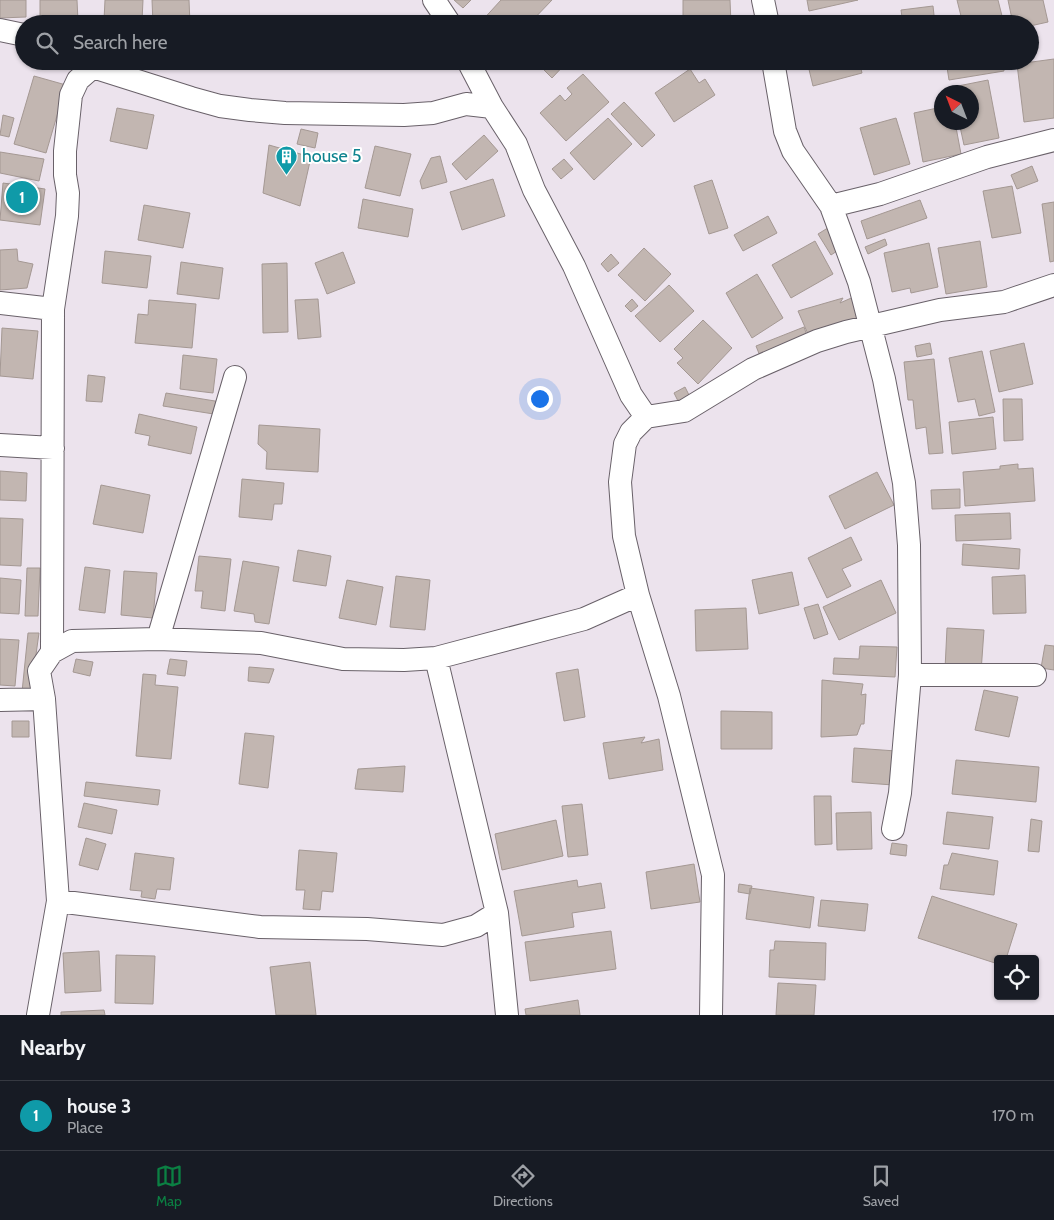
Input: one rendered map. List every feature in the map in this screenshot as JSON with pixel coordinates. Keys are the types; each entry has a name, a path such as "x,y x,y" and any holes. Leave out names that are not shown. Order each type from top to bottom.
{"street":[{"path":"434,0 444,15"},
{"path":"763,0 766,15"},
{"path":"0,30 15,33"},
{"path":"52,652 53,309 67,216 68,193 65,175 65,151 72,95 84,70"},
{"path":"106,70 191,98 220,106 250,110 286,113 404,115 433,114 466,104 492,107"},
{"path":"473,70 492,107 516,144 534,190 577,274 631,395 646,417"},
{"path":"775,70 784,123 793,151 831,206 852,261 871,326 892,412 904,483 909,545 910,675 900,793 893,829"},
{"path":"831,206 880,194 987,157 1054,140"},
{"path":"712,1015 713,876 669,696 638,595 624,536 620,482 625,444 631,432 646,417 684,411 753,369 817,341 940,310 1004,302 1054,285"},
{"path":"0,303 53,309"},
{"path":"158,639 235,377"},
{"path":"0,445 53,448"},
{"path":"38,1015 58,901 44,699 39,671 52,652 72,641 158,639 261,643 343,659 404,660 436,658 584,619 638,595"},
{"path":"436,658 497,913 506,1015"},
{"path":"910,675 1035,675"},
{"path":"0,700 44,699"},
{"path":"58,901 260,927 367,930 443,935 476,926 497,913"}],"building":[{"path":"0,0 26,0 26,15 0,18"},
{"path":"40,0 77,0 78,15 40,15"},
{"path":"105,0 143,0 142,15 104,15"},
{"path":"152,0 189,0 190,15 153,15"},
{"path":"454,0 471,0 463,8"},
{"path":"501,0 552,0 538,15 487,15"},
{"path":"683,0 730,0 731,15 683,15"},
{"path":"807,0 858,0 809,11"},
{"path":"957,0 998,0 1002,15 961,15"},
{"path":"1008,0 1043,0 1048,22 1039,24 1039,15 1011,15"},
{"path":"933,6 934,15 902,15 901,10"},
{"path":"1054,59 1054,118 1024,122 1018,70 1039,70 1039,61"},
{"path":"544,70 560,70 552,78"},
{"path":"691,70 699,83 705,79 715,95 674,122 655,93"},
{"path":"809,70 861,70 862,73 813,86"},
{"path":"947,70 1004,70 1004,71 949,80"},
{"path":"583,74 609,102 566,141 540,113 560,95 565,101 572,94 567,88"},
{"path":"34,76 66,85 46,153 14,144"},
{"path":"988,80 999,138 964,145 961,130 979,130 979,85 963,85"},
{"path":"624,102 655,135 642,147 611,114"},
{"path":"117,108 154,115 147,149 110,141"},
{"path":"934,109 934,130 956,130 961,154 923,162 914,113"},
{"path":"3,115 14,118 9,137 0,135"},
{"path":"608,118 632,144 594,180 570,153"},
{"path":"896,118 910,164 874,175 860,128"},
{"path":"301,129 318,133 315,148 297,144"},
{"path":"484,135 498,151 466,180 452,164"},
{"name":"house 5","path":"269,145 311,157 300,206 263,193"},
{"path":"375,146 411,154 400,196 365,188"},
{"path":"0,152 44,159 39,181 0,173"},
{"path":"440,156 447,182 422,189 420,181 431,158"},
{"path":"564,159 573,169 561,179 552,169"},
{"path":"1032,166 1038,181 1017,189 1011,175"},
{"path":"493,179 505,216 462,230 450,192"},
{"path":"712,180 728,228 709,234 694,186"},
{"path":"3,183 45,189 40,225 0,220"},
{"path":"1012,186 1021,233 992,238 983,191"},
{"path":"363,199 413,209 408,237 358,228"},
{"path":"920,200 927,218 867,239 861,221"},
{"path":"1054,202 1054,261 1050,262 1042,204"},
{"path":"144,205 190,213 183,248 138,240"},
{"path":"768,216 777,233 743,251 734,235"},
{"path":"831,226 843,247 831,255 818,234"},
{"path":"885,239 887,245 868,254 865,247"},
{"path":"815,241 833,274 791,298 772,265"},
{"path":"980,241 987,287 946,294 938,248"},
{"path":"929,243 938,287 911,293 910,288 892,292 884,253"},
{"path":"644,248 671,274 645,301 618,275"},
{"path":"17,249 18,261 33,264 27,288 0,290 0,250"},
{"path":"105,251 151,256 147,288 102,283"},
{"path":"343,252 355,283 327,294 315,263"},
{"path":"611,254 619,263 608,272 601,264"},
{"path":"181,262 223,268 219,299 177,294"},
{"path":"287,263 288,332 263,333 262,264"},
{"path":"757,274 783,318 752,338 726,293"},
{"path":"669,285 694,311 660,342 635,316"},
{"path":"858,295 867,318 811,341 798,311 843,298 840,303"},
{"path":"318,299 321,337 298,339 295,300"},
{"path":"632,299 638,306 631,312 625,306"},
{"path":"149,300 196,304 192,348 135,343 138,314 148,315"},
{"path":"703,320 732,348 698,384 677,363 683,358 674,349"},
{"path":"804,327 809,341 762,361 756,346"},
{"path":"2,328 38,331 33,379 0,376"},
{"path":"930,343 932,354 917,357 915,346"},
{"path":"1024,343 1033,384 999,392 990,351"},
{"path":"982,351 995,412 979,416 975,399 958,402 949,358"},
{"path":"183,355 217,359 213,393 180,389"},
{"path":"934,359 943,453 929,454 926,427 916,429 913,400 908,400 904,362"},
{"path":"88,375 105,377 102,402 86,401"},
{"path":"685,387 691,399 680,405 674,393"},
{"path":"166,393 221,402 220,415 163,406"},
{"path":"1003,399 1022,399 1023,440 1004,441"},
{"path":"139,414 197,427 191,454 148,445 150,436 135,433"},
{"path":"993,417 996,449 952,454 949,422"},
{"path":"259,425 320,429 318,472 266,469 267,452 258,444"},
{"path":"1018,464 1018,469 1033,468 1035,501 965,506 963,472 1000,469 1000,466"},
{"path":"0,471 27,473 26,501 0,500"},
{"path":"877,472 894,505 845,529 829,496"},
{"path":"242,479 284,483 282,504 274,504 272,520 239,517"},
{"path":"101,485 150,495 143,533 93,524"},
{"path":"960,489 960,508 932,509 931,490"},
{"path":"1010,513 1011,539 956,541 955,515"},
{"path":"0,518 23,519 21,566 0,565"},
{"path":"851,537 862,560 842,569 851,586 827,598 808,558"},
{"path":"963,544 1020,549 1019,569 962,565"},
{"path":"298,550 331,556 326,586 293,581"},
{"path":"199,556 231,559 225,611 201,608 203,591 195,591"},
{"path":"243,561 279,567 269,624 255,622 254,614 234,611"},
{"path":"85,567 110,570 105,613 79,610"},
{"path":"27,568 40,568 38,616 25,616"},
{"path":"124,571 157,573 153,618 121,615"},
{"path":"792,572 799,605 759,614 752,580"},
{"path":"1025,575 1026,613 993,614 992,577"},
{"path":"396,576 430,580 425,630 390,627"},
{"path":"0,578 21,580 19,614 0,613"},
{"path":"347,580 383,587 376,625 339,618"},
{"path":"881,580 896,613 839,640 823,607"},
{"path":"818,604 828,634 814,639 804,608"},
{"path":"746,608 748,649 696,651 695,610"},
{"path":"947,628 984,630 981,672 945,669"},
{"path":"28,633 39,633 31,690 22,692"},
{"path":"0,639 19,640 15,686 0,685"},
{"path":"1045,645 1054,646 1054,670 1041,668"},
{"path":"860,646 897,647 895,677 833,674 834,658 859,659"},
{"path":"76,659 93,662 90,676 73,672"},
{"path":"170,659 187,661 185,676 167,674"},
{"path":"249,667 274,669 269,683 248,681"},
{"path":"578,669 585,717 564,721 556,673"},
{"path":"143,674 156,675 155,685 178,687 171,759 136,756"},
{"path":"822,680 863,684 861,695 866,694 864,724 861,724 857,735 821,737"},
{"path":"984,690 1018,697 1009,737 975,730"},
{"path":"721,711 772,712 772,749 721,749"},
{"path":"12,721 29,721 29,737 12,737"},
{"path":"245,733 274,736 268,788 239,784"},
{"path":"645,737 641,743 659,739 663,770 609,779 603,743"},
{"path":"854,748 896,751 893,785 852,782"},
{"path":"956,760 1039,767 1036,802 952,794"},
{"path":"405,766 403,792 355,789 358,769"},
{"path":"86,782 160,790 158,805 84,796"},
{"path":"814,796 831,796 832,844 815,845"},
{"path":"84,803 117,810 112,834 78,827"},
{"path":"582,804 588,855 568,857 562,806"},
{"path":"871,812 872,849 837,850 836,813"},
{"path":"947,812 993,817 989,849 943,844"},
{"path":"1031,819 1042,821 1039,852 1028,851"},
{"path":"556,820 563,856 502,870 495,834"},
{"path":"86,838 106,844 98,870 79,865"},
{"path":"892,843 907,845 906,856 890,854"},
{"path":"299,850 337,853 333,892 322,891 320,910 303,909 305,890 296,890"},
{"path":"135,853 174,858 170,890 157,889 155,899 141,897 142,891 130,890"},
{"path":"952,853 998,861 994,895 940,889 944,865 948,865"},
{"path":"694,864 700,902 651,909 646,872"},
{"path":"577,880 578,887 601,883 605,908 572,913 574,927 522,936 514,891"},
{"path":"739,884 752,886 750,894 738,892"},
{"path":"750,888 814,897 810,928 746,919"},
{"path":"932,896 1017,924 1007,955 994,955 994,963 918,938"},
{"path":"821,900 868,904 865,931 818,926"},
{"path":"611,931 616,969 530,981 525,942"},
{"path":"775,941 826,943 825,980 769,977 770,950 774,950"},
{"path":"99,951 101,991 65,993 63,953"},
{"path":"116,955 155,956 153,1004 115,1003"},
{"path":"310,962 316,1015 276,1015 270,967"},
{"path":"778,983 816,985 814,1015 776,1015"},
{"path":"578,1000 580,1015 526,1015 525,1009"},
{"path":"104,1010 105,1015 61,1015 61,1012"}],"place":[{"name":"house 5","path":"286,175"},
{"name":"house 3","path":"22,197"}]}
